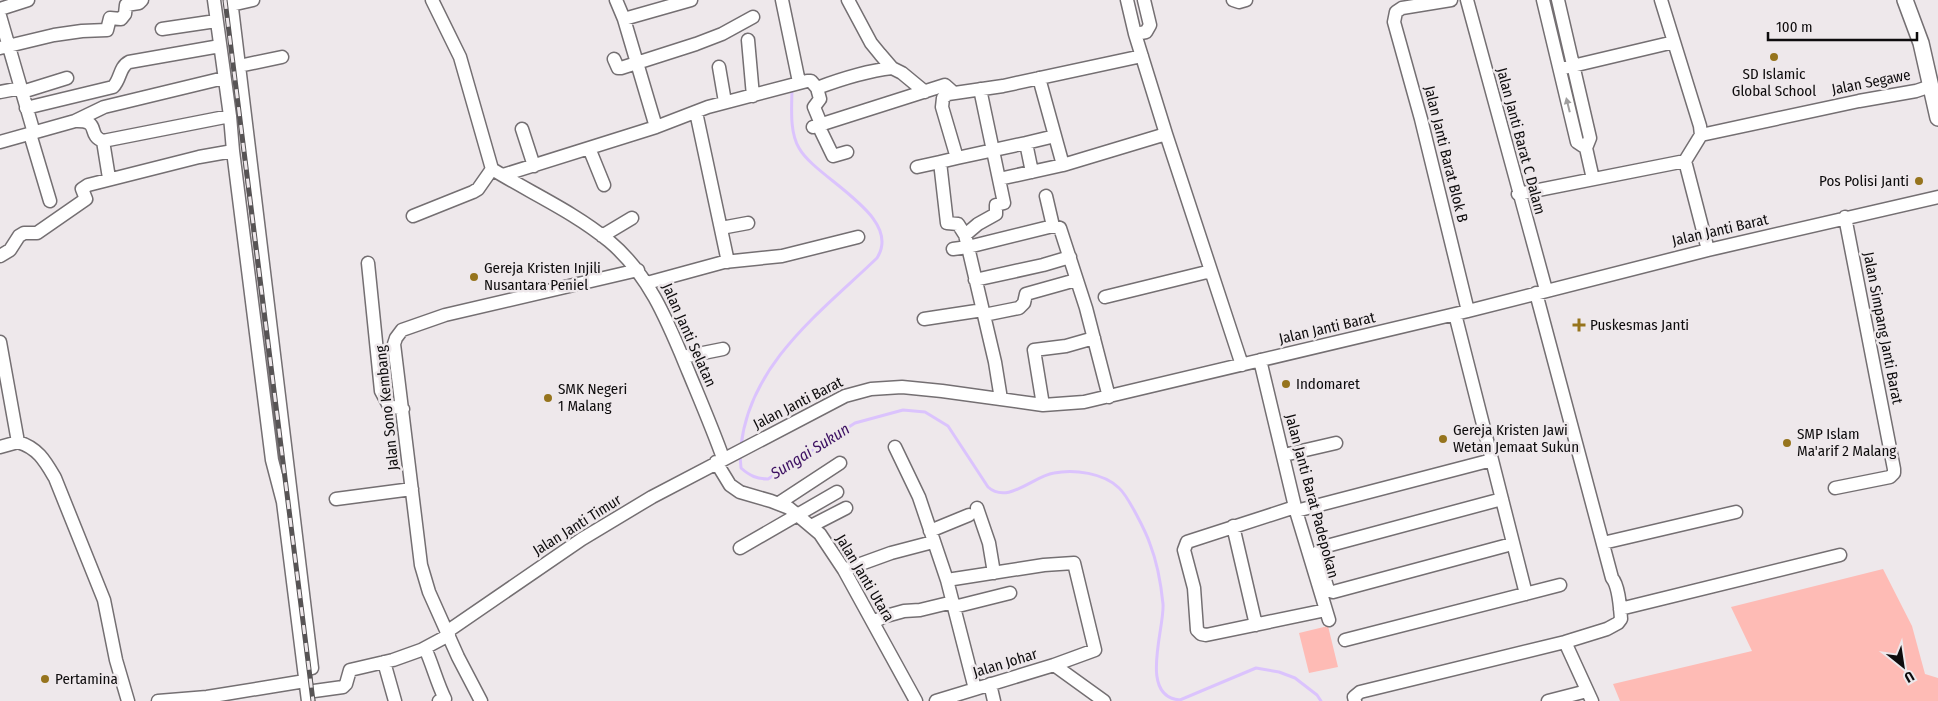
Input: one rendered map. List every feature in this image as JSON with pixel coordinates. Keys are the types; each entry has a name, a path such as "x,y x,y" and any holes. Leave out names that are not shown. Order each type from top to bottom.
{"main road":[{"path":"1905,0 1917,30 1938,118"}],"street":[{"path":"0,9 28,0"},
{"path":"4,48 82,30 107,30 110,18 122,19 125,14 126,5 139,3 142,0"},
{"path":"214,0 272,460 283,502 306,681 313,698"},
{"path":"253,0 231,3 313,698"},
{"path":"432,0 460,57 498,172"},
{"path":"616,0 638,63 656,127"},
{"path":"624,19 691,0"},
{"path":"782,0 798,83"},
{"path":"848,0 871,43 892,68 902,73 924,92"},
{"path":"1127,0 1135,34 1166,134 1242,365"},
{"path":"1135,34 1146,32 1150,25 1144,0"},
{"path":"1233,0 1239,2 1246,0"},
{"name":"Jalan Janti Barat Blok B","path":"1450,0 1402,8 1396,12 1394,22 1421,119 1468,311"},
{"name":"Jalan Janti Barat C Dalam","path":"1467,0 1518,194 1603,543 1612,578 1616,582 1619,593 1618,604"},
{"path":"1543,0 1577,142 1586,148"},
{"path":"1558,0 1590,138 1586,148 1593,179"},
{"path":"1661,0 1701,135 1685,161 1708,250"},
{"path":"0,16 4,48 21,90 50,201"},
{"path":"614,59 619,68 638,63 722,34 753,17"},
{"path":"162,29 216,21"},
{"path":"748,40 753,96"},
{"path":"1560,69 1674,42"},
{"path":"26,108 113,87 117,82 122,66 129,62 220,46"},
{"path":"958,158 942,107 943,98 948,94 1039,78 1142,56"},
{"path":"239,66 282,57"},
{"path":"719,67 725,102"},
{"path":"816,88 855,75 892,68"},
{"path":"0,92 21,90 67,78"},
{"path":"0,142 75,122 104,107 224,78"},
{"path":"1039,78 1063,165"},
{"path":"413,216 473,192 498,172 534,166 656,127 725,102 811,81 820,99 814,107 817,125 827,158 847,152"},
{"path":"817,125 945,85 954,93"},
{"name":"Jalan Segawe","path":"1701,135 1858,101 1916,91 1931,86"},
{"path":"966,241 978,224 996,214 996,205 1004,203 980,89"},
{"path":"696,112 728,262"},
{"path":"75,122 88,122 96,137 103,140 230,116"},
{"path":"522,129 534,166"},
{"path":"999,179 1063,165 1166,134"},
{"path":"917,166 1054,136"},
{"path":"103,140 110,178"},
{"path":"1026,143 1032,172"},
{"path":"590,148 604,185"},
{"path":"0,256 10,250 19,236 24,233 37,233 86,199 82,189 88,185 199,157 233,152"},
{"path":"1518,194 1685,161"},
{"path":"940,162 947,223 958,224 966,241 995,362 1001,399"},
{"name":"Jalan Janti Selatan","path":"498,172 577,218 619,250 638,270 664,315 723,459"},
{"path":"1046,196 1053,226"},
{"name":"Jalan Janti Barat","path":"723,459 826,404 870,389 910,388 1043,405 1084,402 1468,311 1541,291 1845,217 1938,197"},
{"name":"Jalan Simpang Janti Barat","path":"1835,488 1890,477 1894,473 1845,217"},
{"path":"602,236 632,218"},
{"path":"721,228 748,223"},
{"path":"953,249 966,241 1053,226 1060,228 1086,308 1109,397"},
{"path":"647,283 728,262 782,256 858,237"},
{"path":"975,280 1070,257"},
{"path":"368,263 381,391 390,406 403,409"},
{"name":"Jalan Sono Kembang","path":"481,701 458,657 424,580 420,565 394,344 396,338 402,330 445,315 638,270"},
{"path":"1105,297 1211,271"},
{"path":"924,319 1019,308 1024,303 1026,294 1076,280"},
{"path":"1455,314 1526,594"},
{"path":"1043,405 1034,350 1066,346 1094,338"},
{"path":"1,348 18,442"},
{"path":"682,357 723,349"},
{"name":"Jalan Janti Barat Padepokan","path":"1256,625 1327,615 1295,509 1284,455 1260,360"},
{"path":"0,448 18,442 34,449 40,454 55,478 104,600 116,660 128,701"},
{"path":"1284,455 1336,443"},
{"path":"895,447 920,497 946,580 975,689"},
{"name":"Jalan Janti Timur","path":"313,698 345,686 350,670 384,662 425,648 582,539 652,497 723,459"},
{"name":"Jalan Janti Utara","path":"723,459 730,485 740,492 779,503 820,534 844,570 916,701"},
{"path":"1233,526 1256,625 1206,635 1201,634 1197,630 1194,588 1184,550 1190,541 1233,526 1295,509 1492,460"},
{"path":"779,503 840,463"},
{"path":"336,499 412,489"},
{"path":"740,548 837,492"},
{"path":"1502,499 1323,547 1318,552 1318,556 1328,590 1333,592 1512,544"},
{"path":"811,526 846,508"},
{"path":"844,570 932,537 973,512 989,543 994,573"},
{"path":"1603,543 1736,512"},
{"path":"1355,701 1354,697 1360,692 1564,642 1614,626 1621,619 1618,604 1840,555"},
{"path":"946,580 1044,565 1074,563 1095,650 1054,665"},
{"path":"1345,640 1560,585"},
{"path":"873,622 904,611 953,605 1010,592"},
{"path":"1548,701 1589,696 1564,642"},
{"path":"425,648 443,700"},
{"path":"384,662 395,701"},
{"name":"Jalan Johar","path":"936,701 1054,665 1104,701"},
{"path":"158,701 208,697 306,681"},
{"path":"990,684 994,701"}],"shaded area":[{"path":"1883,569 1912,626 1925,674 1938,678 1938,701 1620,701 1613,684 1752,651 1731,607"},
{"path":"1328,626 1338,667 1309,673 1299,633"}],"waterway":[{"name":"Sungai Sukun","path":"741,446 747,416 758,389 773,364 812,319 877,258 882,242 879,227 869,213 808,160 799,148 792,126 792,87"},
{"name":"Sungai Sukun","path":"740,455 741,468 754,476 768,479 855,423 903,410 925,412 948,426 988,487 996,492 1012,491 1046,475 1062,472 1088,473 1105,479 1119,488 1127,498 1145,531 1155,558 1163,604 1156,660 1157,675 1160,687 1167,696 1180,700 1256,668 1279,672 1295,678 1317,695 1321,701"}],"railway":[{"path":"225,0 313,701"}],"place":[{"name":"SD Islamic Global School","path":"1774,57"},
{"name":"Pos Polisi Janti","path":"1919,181"},
{"name":"Gereja Kristen Injili Nusantara Peniel","path":"474,277"},
{"name":"Puskesmas Janti","path":"1579,325"},
{"name":"Indomaret","path":"1286,384"},
{"name":"SMK Negeri 1 Malang","path":"548,398"},
{"name":"Gereja Kristen Jawi Wetan Jemaat Sukun","path":"1443,439"},
{"name":"SMP Islam Ma'arif 2 Malang","path":"1787,443"},
{"name":"Pertamina","path":"45,679"}]}
